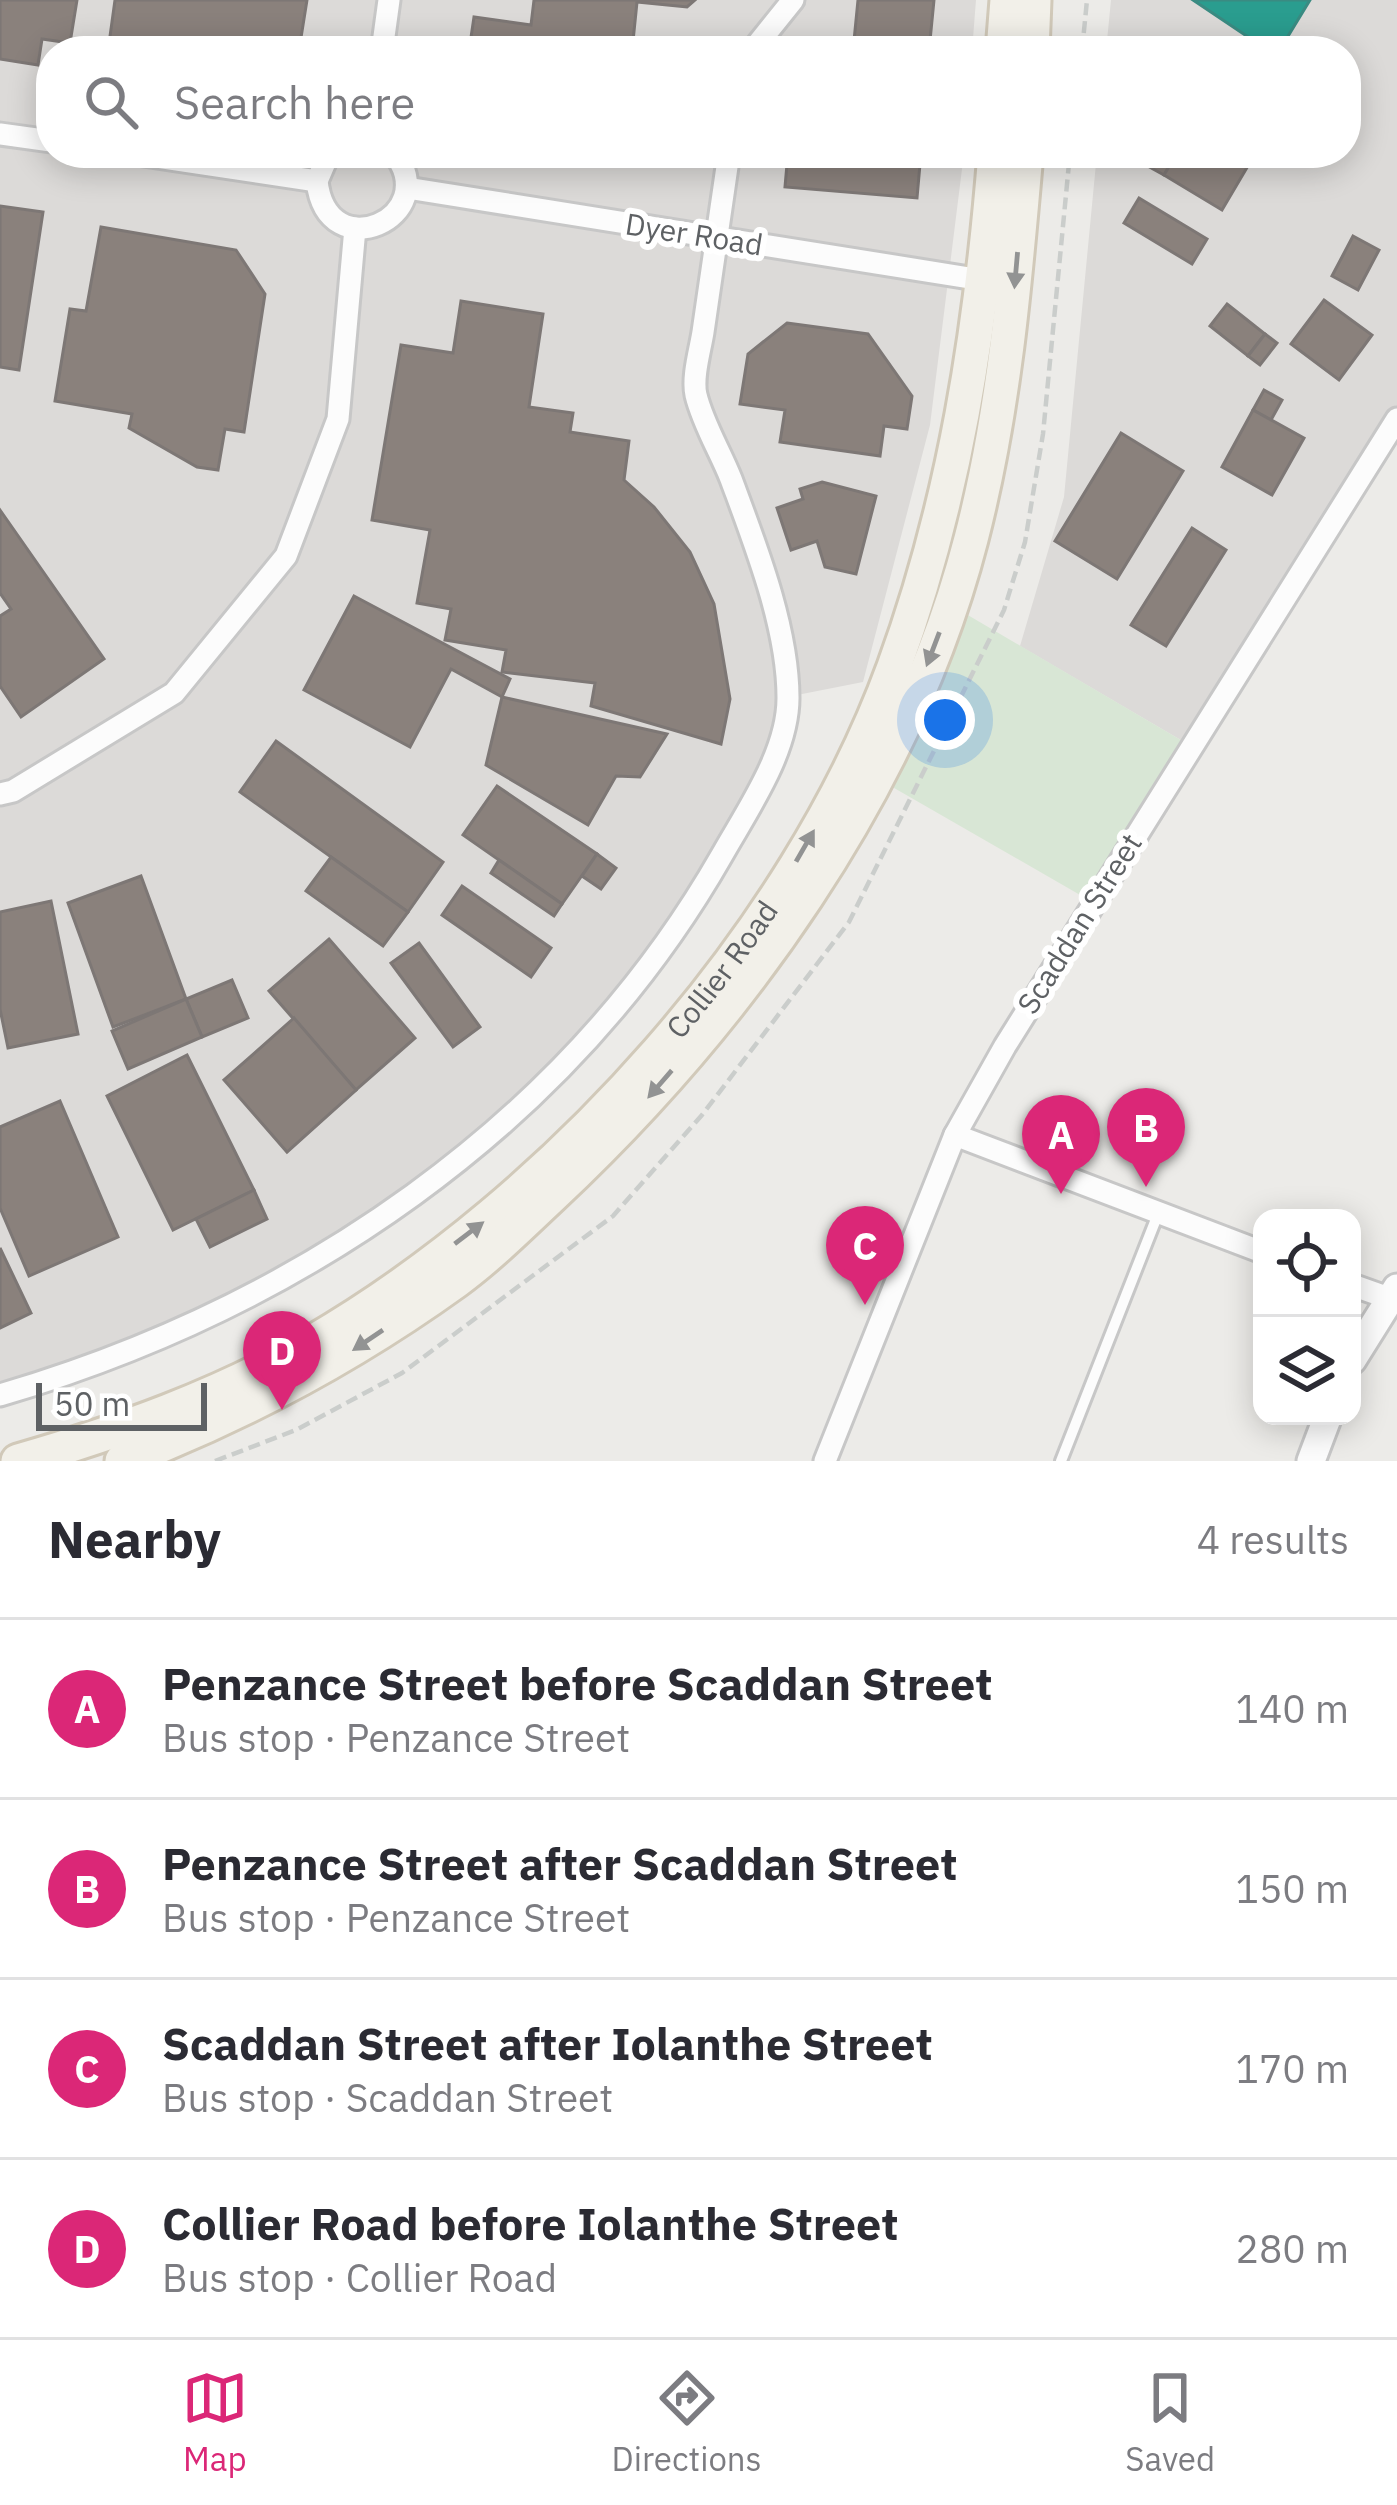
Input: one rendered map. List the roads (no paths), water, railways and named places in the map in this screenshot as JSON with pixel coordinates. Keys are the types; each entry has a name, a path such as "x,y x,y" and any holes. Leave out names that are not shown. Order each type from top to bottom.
{"main road":[{"path":"1005,36 1007,0"},
{"path":"1033,36 1034,0"},
{"name":"Collier Road","path":"52,1456 134,1426 312,1342 479,1226 599,1112 742,944 854,759 893,669 944,515 965,420 993,168"},
{"name":"Collier Road","path":"122,1461 215,1425 339,1359 459,1279 581,1168 644,1103 756,966 820,873 880,767 933,651 970,542 998,418 1025,168"}],"street":[{"path":"384,36 389,0"},
{"path":"764,36 793,0"},
{"path":"0,134 36,139"},
{"path":"230,168 317,181"},
{"path":"323,168 317,181 326,212 355,229 383,224 403,202 407,188 403,168"},
{"path":"0,1395 110,1363 250,1297 389,1216 502,1125 607,1016 698,897 766,778 788,700 776,625 731,480 694,392 727,168"},
{"name":"Dyer Road","path":"407,188 982,280"},
{"path":"0,794 13,791 174,693 286,556 338,419 355,229"},
{"name":"Scaddan Street","path":"825,1461 956,1135 1027,1010 1397,419"},
{"path":"956,1135 1253,1249"},
{"path":"1361,1287 1394,1296 1361,1346"},
{"path":"1311,1461 1325,1425"}],"lane":[{"path":"1060,1461 1158,1214"}],"place":[{"name":"Penzance Street after Scaddan Street","path":"1146,1187"},
{"name":"Penzance Street before Scaddan Street","path":"1061,1194"},
{"name":"Scaddan Street after Iolanthe Street","path":"865,1305"},
{"name":"Collier Road before Iolanthe Street","path":"282,1410"}]}
